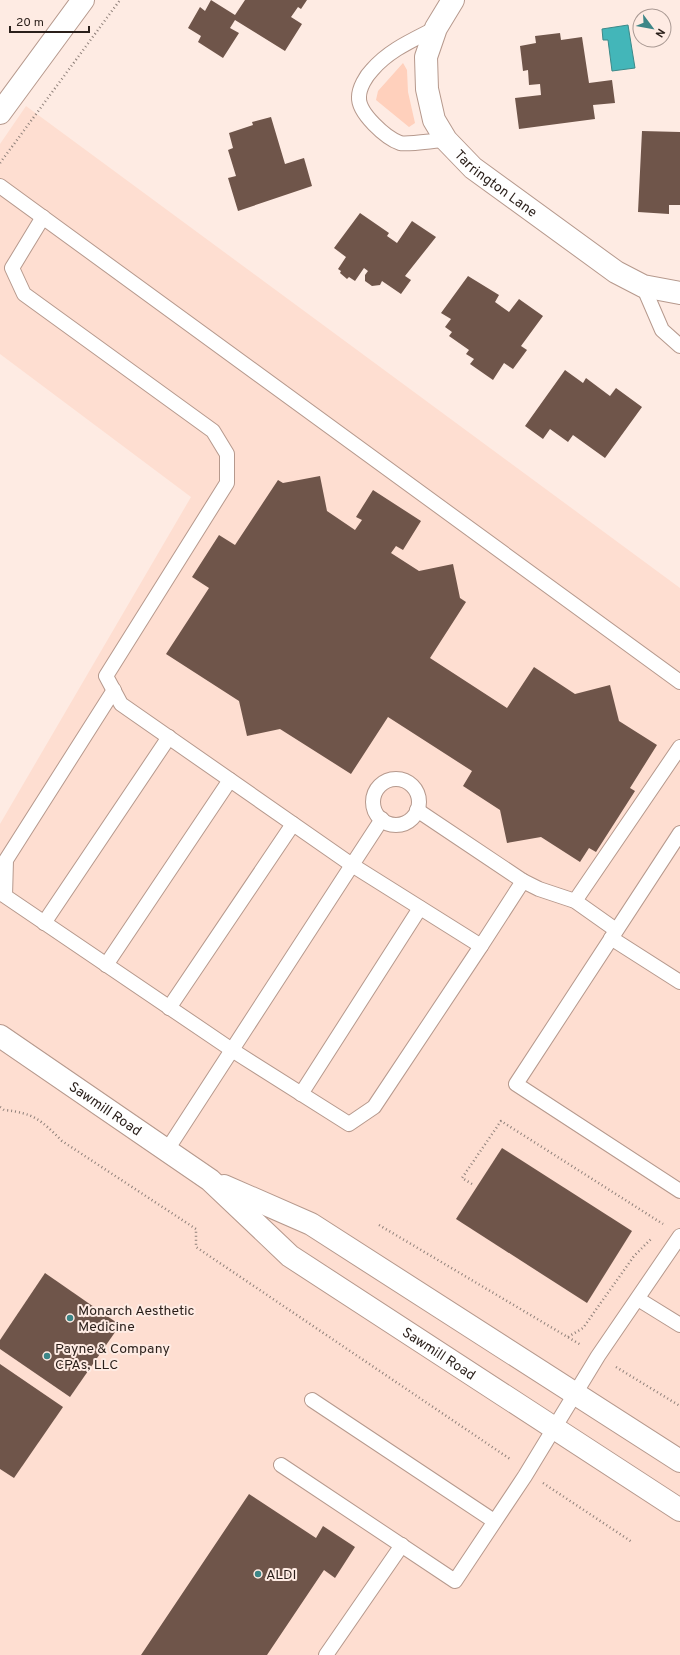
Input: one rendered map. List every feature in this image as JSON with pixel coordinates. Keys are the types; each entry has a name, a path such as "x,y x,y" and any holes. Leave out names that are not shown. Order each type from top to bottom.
{"main road":[{"path":"0,113 83,0"},
{"name":"Tarrington Lane","path":"453,0 436,28 426,57 426,89 434,120 446,140 473,168 613,270 643,286 680,294"},
{"name":"Sawmill Road","path":"0,1036 210,1180 290,1256 680,1510"},
{"name":"Sawmill Road","path":"210,1180 311,1224 680,1461"}],"lane":[{"path":"436,28 389,52 371,70 363,83 359,97 363,110 372,121 385,135 401,144 446,140"},
{"path":"0,186 680,682"},
{"path":"43,217 12,268 24,294 213,431 227,454 227,483 106,676 122,704 352,865 481,946"},
{"path":"643,286 662,330 680,346"},
{"path":"114,690 6,860 5,896 232,1050 349,1124 374,1108 523,881"},
{"path":"44,923 169,737"},
{"path":"575,901 680,747"},
{"path":"106,965 230,780"},
{"path":"388,780 403,780 414,788 418,795 417,810 413,817 400,824 393,824 382,819 376,811 374,796 377,790 388,780"},
{"path":"417,810 523,881 539,889 575,901 614,934 680,982"},
{"path":"167,1150 382,819"},
{"path":"170,1008 293,824"},
{"path":"680,833 516,1084 680,1191"},
{"path":"301,1094 420,908"},
{"path":"281,1465 455,1581 527,1472 598,1356 680,1236"},
{"path":"638,1298 680,1324"},
{"path":"312,1400 494,1521"},
{"path":"326,1655 402,1545"}],"path":[{"path":"0,163 120,0"},
{"path":"0,1107 4,1110 33,1115 48,1126 62,1142 196,1229 196,1247 632,1542"},
{"path":"472,1184 462,1178 501,1121 664,1225 659,1230"},
{"path":"379,1225 568,1337 680,1406"},
{"path":"568,1337 583,1328 634,1256 654,1235"}],"shaded area":[{"path":"403,63 407,70 408,92 415,123 409,127 376,100 378,91"},
{"path":"26,106 680,588 680,1655 0,1655 0,824 191,497 0,354 0,144"}],"water":[{"path":"628,25 635,68 612,71 608,40 603,40 602,29"}],"building":[{"path":"211,0 235,15 245,0 307,0 301,9 298,7 291,17 302,24 285,51 235,20 230,28 239,33 223,58 198,42 201,36 188,28 200,7 205,11"},
{"path":"560,33 561,40 582,37 589,83 612,80 615,103 593,105 595,119 519,129 515,98 541,95 540,84 529,85 528,70 523,71 520,46 536,43 535,36"},
{"path":"271,117 285,164 304,158 312,186 238,211 228,178 236,176 228,150 233,148 229,133 253,125 252,122"},
{"path":"642,131 680,132 680,205 669,205 669,214 638,212"},
{"path":"360,213 389,233 387,236 397,243 412,221 436,237 405,276 411,280 401,294 382,281 380,285 372,286 365,281 365,275 368,271 364,268 355,281 349,277 347,279 340,273 341,271 338,269 346,257 334,248"},
{"path":"468,276 499,295 495,302 509,312 519,299 543,316 521,346 527,350 513,369 504,363 493,380 470,364 474,359 466,354 469,350 449,336 452,332 445,327 451,319 441,313"},
{"path":"565,370 583,383 586,378 610,396 616,388 642,407 605,458 573,435 568,442 550,429 543,439 525,426"},
{"path":"320,476 327,511 355,530 362,520 356,517 373,490 421,521 403,550 396,546 391,553 419,571 453,564 460,598 466,602 430,658 507,708 534,667 575,694 610,685 619,721 657,745 630,788 635,791 596,852 589,848 580,862 541,837 507,843 500,810 463,786 472,771 388,717 351,774 280,729 247,736 239,701 166,654 209,588 192,577 219,535 235,545 278,480 283,483"},
{"path":"502,1148 632,1231 587,1303 456,1219"},
{"path":"45,1273 120,1325 70,1397 0,1349 0,1340"},
{"path":"0,1364 63,1407 14,1478 0,1469"},
{"name":"ALDI","path":"249,1494 316,1538 323,1526 355,1547 335,1578 324,1570 267,1655 141,1655"}],"place":[{"name":"Monarch Aesthetic Medicine","path":"70,1318"},
{"name":"Payne & Company CPAs, LLC","path":"47,1356"},
{"name":"ALDI","path":"258,1574"}]}
